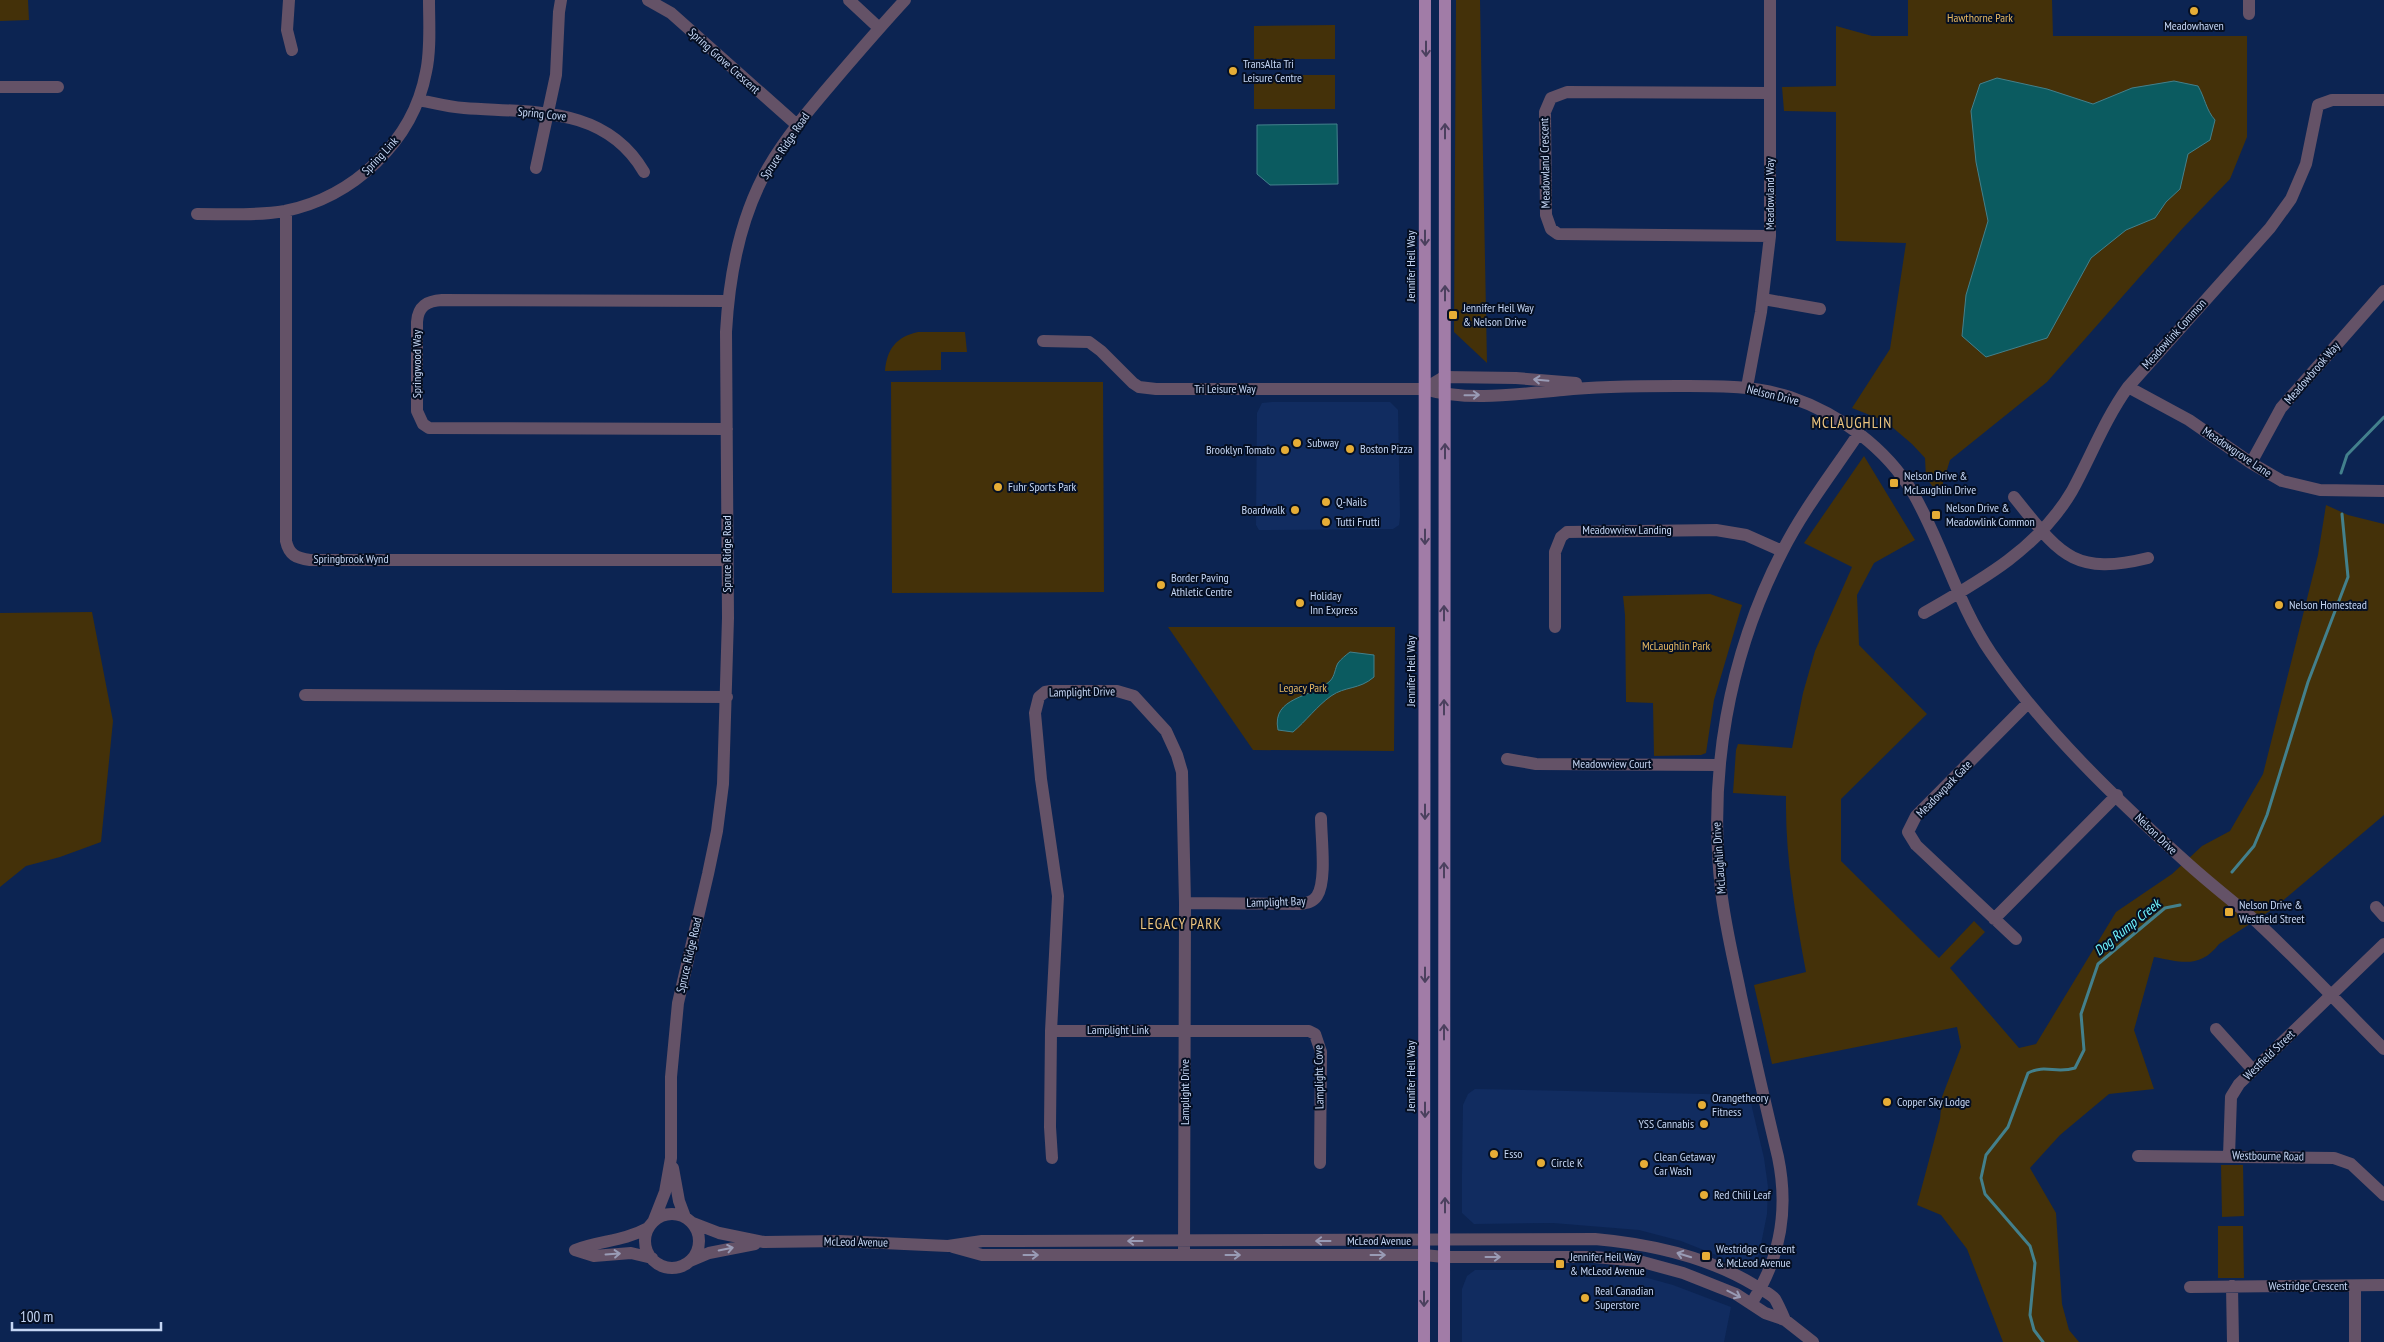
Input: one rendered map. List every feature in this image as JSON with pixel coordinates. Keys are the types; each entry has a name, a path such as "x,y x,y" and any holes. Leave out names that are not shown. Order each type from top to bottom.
{"main road":[{"name":"Jennifer Heil Way","path":"1424,1342 1426,0"},
{"path":"1444,1342 1445,0"}],"street":[{"path":"288,0 287,30 292,50"},
{"name":"Spring Link","path":"197,214 267,214 286,211 310,204 331,194 368,171 398,139 419,100 426,72 429,0"},
{"path":"536,168 556,75 559,12 562,0"},
{"name":"Spring Grove Crescent","path":"648,0 670,14 796,125"},
{"path":"849,0 879,28"},
{"name":"Spruce Ridge Road","path":"651,1224 665,1192 671,1158 673,1038 685,969 717,831 723,784 727,697 728,301 740,242 756,193 768,168 796,125 905,0"},
{"name":"Meadowland Way","path":"1747,387 1763,299 1770,236 1770,0"},
{"path":"2250,0 2250,14"},
{"path":"0,87 58,87"},
{"name":"Meadowland Crescent","path":"1770,93 1567,92 1551,98 1547,104 1545,121 1546,215 1551,229 1558,234 1770,236"},
{"name":"Spring Cove","path":"419,100 463,108 548,114 572,118 597,126 619,140 633,153 644,172"},
{"name":"Meadowlink Common","path":"1958,594 1999,568 2024,549 2041,531 2071,491 2113,408 2128,387 2270,228 2291,199 2306,164 2318,105 2332,100 2384,100"},
{"name":"Springbrook Wynd","path":"286,211 286,540 292,555 300,559 310,560 727,560"},
{"name":"Meadowbrook Way","path":"2251,463 2281,408 2384,291"},
{"path":"1763,299 1820,309"},
{"name":"Springwood Way","path":"727,429 430,428 423,424 417,411 416,322 419,310 431,300 728,301"},
{"name":"Tri Leisure Way","path":"1043,341 1089,342 1139,387 1156,389 1424,389"},
{"path":"1424,389 1444,377"},
{"name":"Nelson Drive","path":"1444,377 1516,378 1607,386 1747,387 1789,397 1818,408 1859,433 1888,460 1911,491 1929,524 1958,594 1989,650 2028,703 2117,795 2186,862 2267,932 2384,1049"},
{"name":"Nelson Drive","path":"1424,389 1445,395 1521,394 1607,386"},
{"name":"Meadowgrove Lane","path":"2128,387 2207,432 2272,476 2295,485 2328,490 2384,491"},
{"name":"McLaughlin Drive","path":"1751,1304 1772,1266 1781,1236 1784,1191 1729,941 1721,893 1717,841 1718,765 1728,706 1739,658 1755,611 1782,551 1859,433"},
{"path":"2014,497 2041,531 2063,552 2083,562 2128,562 2148,558"},
{"name":"Meadowview Landing","path":"1555,627 1555,552 1560,537 1567,532 1716,530 1746,535 1782,551"},
{"path":"1924,613 1958,594"},
{"name":"Lamplight Drive","path":"1052,1158 1050,1127 1051,1031 1058,896 1036,742 1036,704 1038,697 1044,692 1127,693 1144,704 1166,731 1178,755 1182,772 1185,903 1184,1255"},
{"path":"305,695 727,697"},
{"name":"Meadowpark Gate","path":"2016,938 1916,845 1908,832 1916,816 2028,703"},
{"name":"Meadowview Court","path":"1506,759 1536,764 1718,765"},
{"path":"1994,919 2117,795"},
{"name":"Lamplight Bay","path":"1185,903 1308,903 1316,898 1321,882 1321,818"},
{"name":"Westfield Street","path":"2229,1156 2231,1097 2239,1084 2384,944"},
{"path":"2216,1029 2253,1070"},
{"name":"Lamplight Link","path":"1051,1031 1185,1030"},
{"name":"Lamplight Cove","path":"1185,1030 1305,1030 1315,1034 1321,1052 1320,1163"},
{"name":"Westbourne Road","path":"2138,1156 2324,1157 2343,1160 2358,1170 2384,1195"},
{"name":"Spruce Ridge Road","path":"671,1158 679,1201 689,1220"},
{"path":"672,1214 689,1220 699,1240 696,1254 682,1266 668,1268 652,1258 632,1253 594,1256 575,1250 592,1243 631,1237 651,1224 672,1214"},
{"name":"McLeod Avenue","path":"689,1220 719,1233 764,1242"},
{"path":"651,1224 645,1241 652,1258"},
{"name":"McLeod Avenue","path":"690,1261 727,1248 764,1242 839,1241 948,1246 982,1241 1425,1241 1444,1238 1565,1238 1632,1243 1698,1260 1743,1278 1774,1298 1785,1320"},
{"name":"McLeod Avenue","path":"948,1246 982,1256 1424,1255 1444,1257 1595,1257 1638,1261 1708,1282 1765,1313 1785,1320 1813,1342"},
{"name":"Westridge Crescent","path":"2190,1287 2384,1285"},
{"path":"2232,1286 2233,1342"},
{"path":"2355,1286 2355,1342"}],"shaded area":[{"path":"1997,78 2047,89 2093,104 2132,88 2174,81 2198,86 2215,120 2210,140 2188,154 2180,189 2166,202 2155,218 2126,230 2091,258 2047,338 1986,357 1962,336 1966,295 1988,221 1976,162 1971,111 1980,84"},
{"path":"1337,124 1338,184 1270,185 1257,174 1257,125"},
{"path":"1390,402 1398,410 1399,525 1393,529 1259,530 1256,525 1257,413 1262,403"},
{"path":"1350,652 1374,655 1374,677 1363,684 1331,696 1293,732 1278,730 1278,719 1281,710 1295,699 1323,687 1333,677 1338,663"},
{"path":"1475,1089 1749,1095 1764,1158 1768,1187 1767,1214 1759,1254 1755,1264 1744,1266 1681,1241 1639,1230 1553,1223 1474,1224 1462,1213 1462,1174 1463,1105 1468,1094"},
{"name":"Real Canadian Superstore","path":"1475,1270 1594,1270 1633,1274 1673,1285 1731,1307 1724,1342 1462,1342 1462,1289 1467,1276"}],"green space":[{"path":"0,0 28,0 29,20 0,21"},
{"path":"1456,0 1480,0 1487,363 1454,332"},
{"name":"Hawthorne Park","path":"1908,0 2052,0 2053,36 2247,36 2247,137 2230,179 2182,229 2047,382 1950,460 1939,496 1926,477 1925,458 1912,444 1885,421 1852,408 1890,349 1906,243 1836,241 1836,112 1784,111 1782,87 1836,86 1836,26 1872,36 1908,36"},
{"path":"1335,25 1335,59 1254,59 1254,26"},
{"path":"1254,75 1335,75 1335,109 1254,109"},
{"path":"918,332 965,332 967,352 941,352 941,370 885,371 888,356 894,345 904,337"},
{"name":"Fuhr Sports Park","path":"891,382 1103,382 1104,592 892,593"},
{"path":"1864,456 1915,540 1874,563 1857,595 1859,645 1927,714 1841,799 1841,861 1939,958 1974,921 1985,932 1950,968 2019,1048 2036,1044 2116,912 2172,874 2202,846 2230,831 2263,774 2318,555 2326,505 2348,515 2384,524 2384,815 2273,909 2219,944 2205,957 2190,962 2181,962 2154,957 2134,1030 2154,1089 2109,1094 2060,1135 2030,1168 2056,1213 2062,1304 2069,1330 2079,1342 2003,1342 1967,1249 1941,1215 1917,1205 1940,1119 1942,1097 1961,1047 1957,1027 1772,1064 1754,985 1806,972 1789,862 1786,796 1733,793 1736,750 1738,744 1792,748 1803,693 1815,651 1852,567 1804,543"},
{"name":"McLaughlin Park","path":"1710,594 1742,605 1714,700 1706,753 1701,755 1654,756 1653,703 1626,702 1623,596"},
{"path":"92,612 113,721 101,842 60,857 26,866 0,887 0,613"},
{"name":"Legacy Park","path":"1168,627 1395,627 1394,751 1253,750"},
{"path":"2221,1165 2243,1165 2244,1216 2222,1217"},
{"path":"2218,1226 2243,1226 2244,1278 2218,1278"}],"waterway":[{"name":"Dog Rump Creek","path":"2341,473 2347,455 2384,417"},
{"name":"Dog Rump Creek","path":"2232,872 2254,846 2267,815 2308,682 2348,577 2342,514"},
{"name":"Dog Rump Creek","path":"2043,1342 2034,1330 2030,1315 2035,1263 2030,1246 1985,1194 1981,1178 1986,1155 2008,1127 2028,1073 2040,1069 2068,1070 2075,1068 2084,1050 2081,1014 2098,964 2165,908 2180,905"}],"place":[{"name":"Meadowhaven","path":"2194,11"},
{"name":"TransAlta Tri Leisure Centre","path":"1233,71"},
{"name":"Jennifer Heil Way & Nelson Drive","path":"1453,315"},
{"name":"Subway","path":"1297,443"},
{"name":"Boston Pizza","path":"1350,449"},
{"name":"Brooklyn Tomato","path":"1285,450"},
{"name":"Nelson Drive & McLaughlin Drive","path":"1894,483"},
{"name":"Fuhr Sports Park","path":"998,487"},
{"name":"Q-Nails","path":"1326,502"},
{"name":"Boardwalk","path":"1295,510"},
{"name":"Nelson Drive & Meadowlink Common","path":"1936,515"},
{"name":"Tutti Frutti","path":"1326,522"},
{"name":"Border Paving Athletic Centre","path":"1161,585"},
{"name":"Holiday Inn Express","path":"1300,603"},
{"name":"Nelson Homestead","path":"2279,605"},
{"name":"Nelson Drive & Westfield Street","path":"2229,912"},
{"name":"Copper Sky Lodge","path":"1887,1102"},
{"name":"Orangetheory Fitness","path":"1702,1105"},
{"name":"YSS Cannabis","path":"1704,1124"},
{"name":"Esso","path":"1494,1154"},
{"name":"Circle K","path":"1541,1163"},
{"name":"Clean Getaway Car Wash","path":"1644,1164"},
{"name":"Red Chili Leaf","path":"1704,1195"},
{"name":"Westridge Crescent & McLeod Avenue","path":"1706,1256"},
{"name":"Jennifer Heil Way & McLeod Avenue","path":"1560,1264"},
{"name":"Real Canadian Superstore","path":"1585,1298"}],"district":[{"name":"MCLAUGHLIN","path":"1852,423"},
{"name":"LEGACY PARK","path":"1181,924"}]}
